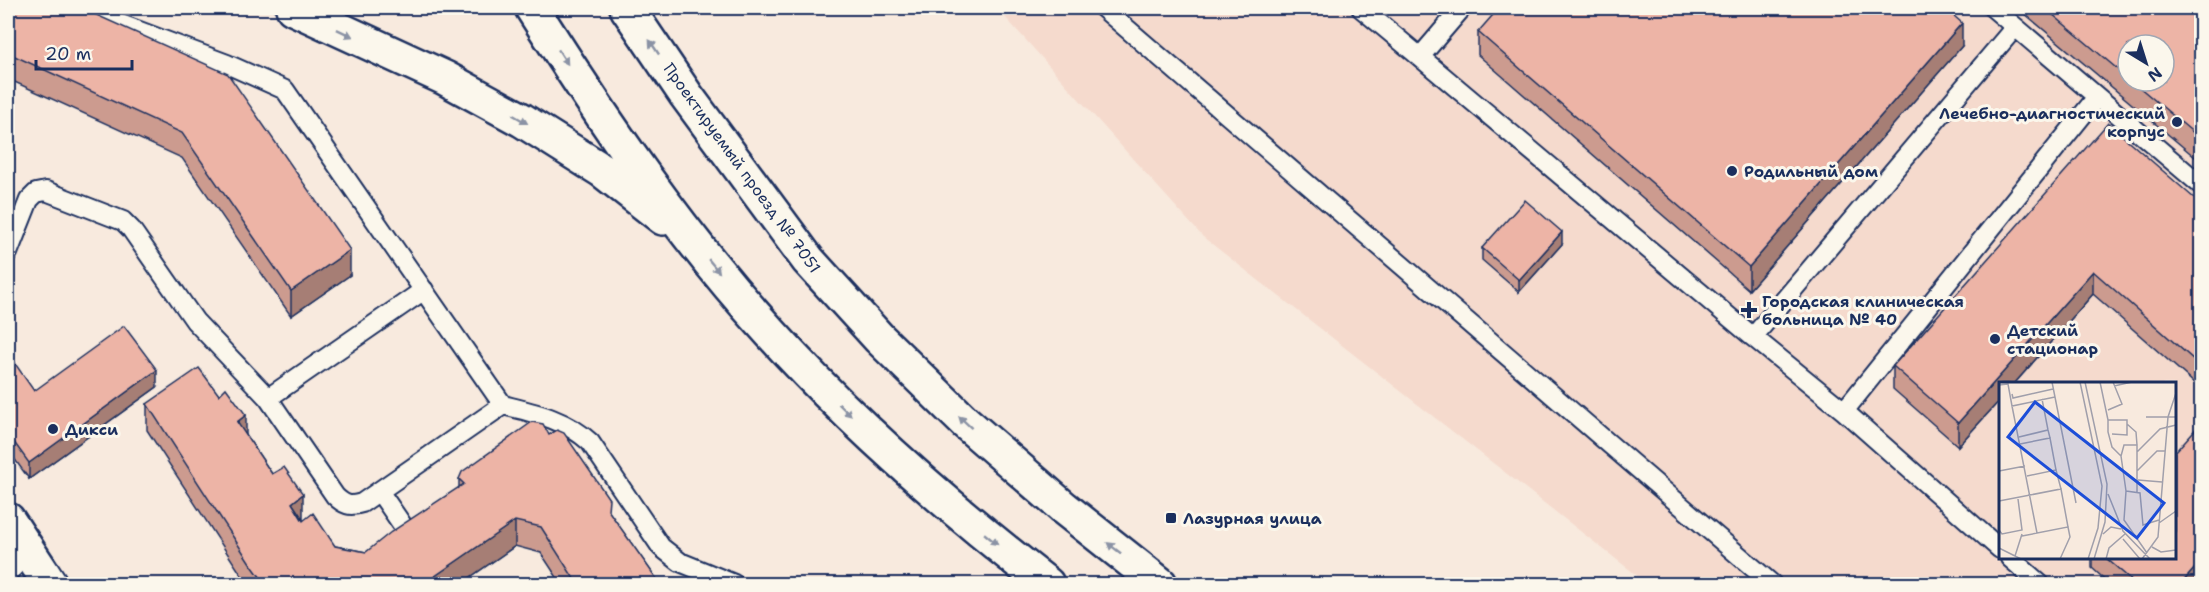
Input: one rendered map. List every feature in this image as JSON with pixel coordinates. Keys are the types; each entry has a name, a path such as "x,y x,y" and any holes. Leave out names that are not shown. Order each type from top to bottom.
{"main road":[{"path":"293,8 445,78 522,120 603,171 692,240"},
{"path":"532,8 586,92 692,240 768,330 843,409 916,475 1047,585"},
{"name":"Проектируемый проезд № 7051","path":"627,8 686,95 808,260 863,320 965,422 1064,508 1160,585"},
{"path":"8,520 18,562 50,585"}],"lane":[{"path":"78,8 227,64 285,90 503,405 549,417 578,431 590,442 661,547 680,562 734,585"},
{"path":"1103,8 1772,585"},
{"path":"1361,8 1844,411 1999,547"},
{"path":"1420,57 1462,8"},
{"path":"1993,8 2202,186"},
{"path":"1753,337 2015,27"},
{"path":"1844,411 2097,97"},
{"path":"8,253 29,200 36,193 46,191 123,221 131,229 195,321 268,398 335,496 343,504 352,506 362,503 503,405"},
{"path":"268,398 423,290"},
{"path":"379,491 443,585"},
{"path":"2011,559 2040,585"}],"shaded area":[{"name":"Городская клиническая больница № 40","path":"997,8 2201,8 2201,584 1648,584 1203,237"}],"building":[{"path":"8,8 81,8 228,74 350,250 291,291 182,133 8,53"},
{"name":"Родильный дом","path":"1499,8 1945,8 1962,23 1749,267 1478,32"},
{"path":"2045,8 2202,8 2202,140 2146,93 2176,93 2176,33 2116,33 2116,68"},
{"name":"Детский стационар","path":"2108,123 2202,205 2202,367 2093,271 1958,423 1893,366"},
{"path":"1525,200 1562,232 1519,280 1482,248"},
{"name":"Дикси","path":"124,326 157,370 29,463 8,434 8,367 14,362 34,391"},
{"path":"199,368 219,395 226,388 246,415 237,422 272,474 284,467 303,494 292,503 303,521 313,513 335,546 366,552 391,532 464,484 459,479 462,472 532,422 543,424 549,435 557,430 564,433 609,499 608,510 661,585 578,585 541,527 515,521 422,585 266,585 147,404"},
{"path":"2202,422 2202,560 2180,585 2137,585 2107,559 2176,559 2176,451"}],"place":[{"name":"Лечебно-диагностический корпус","path":"2177,122"},
{"name":"Родильный дом","path":"1732,171"},
{"name":"Городская клиническая больница № 40","path":"1749,310"},
{"name":"Детский стационар","path":"1995,339"},
{"name":"Дикси","path":"53,429"},
{"name":"Лазурная улица","path":"1171,518"}]}
